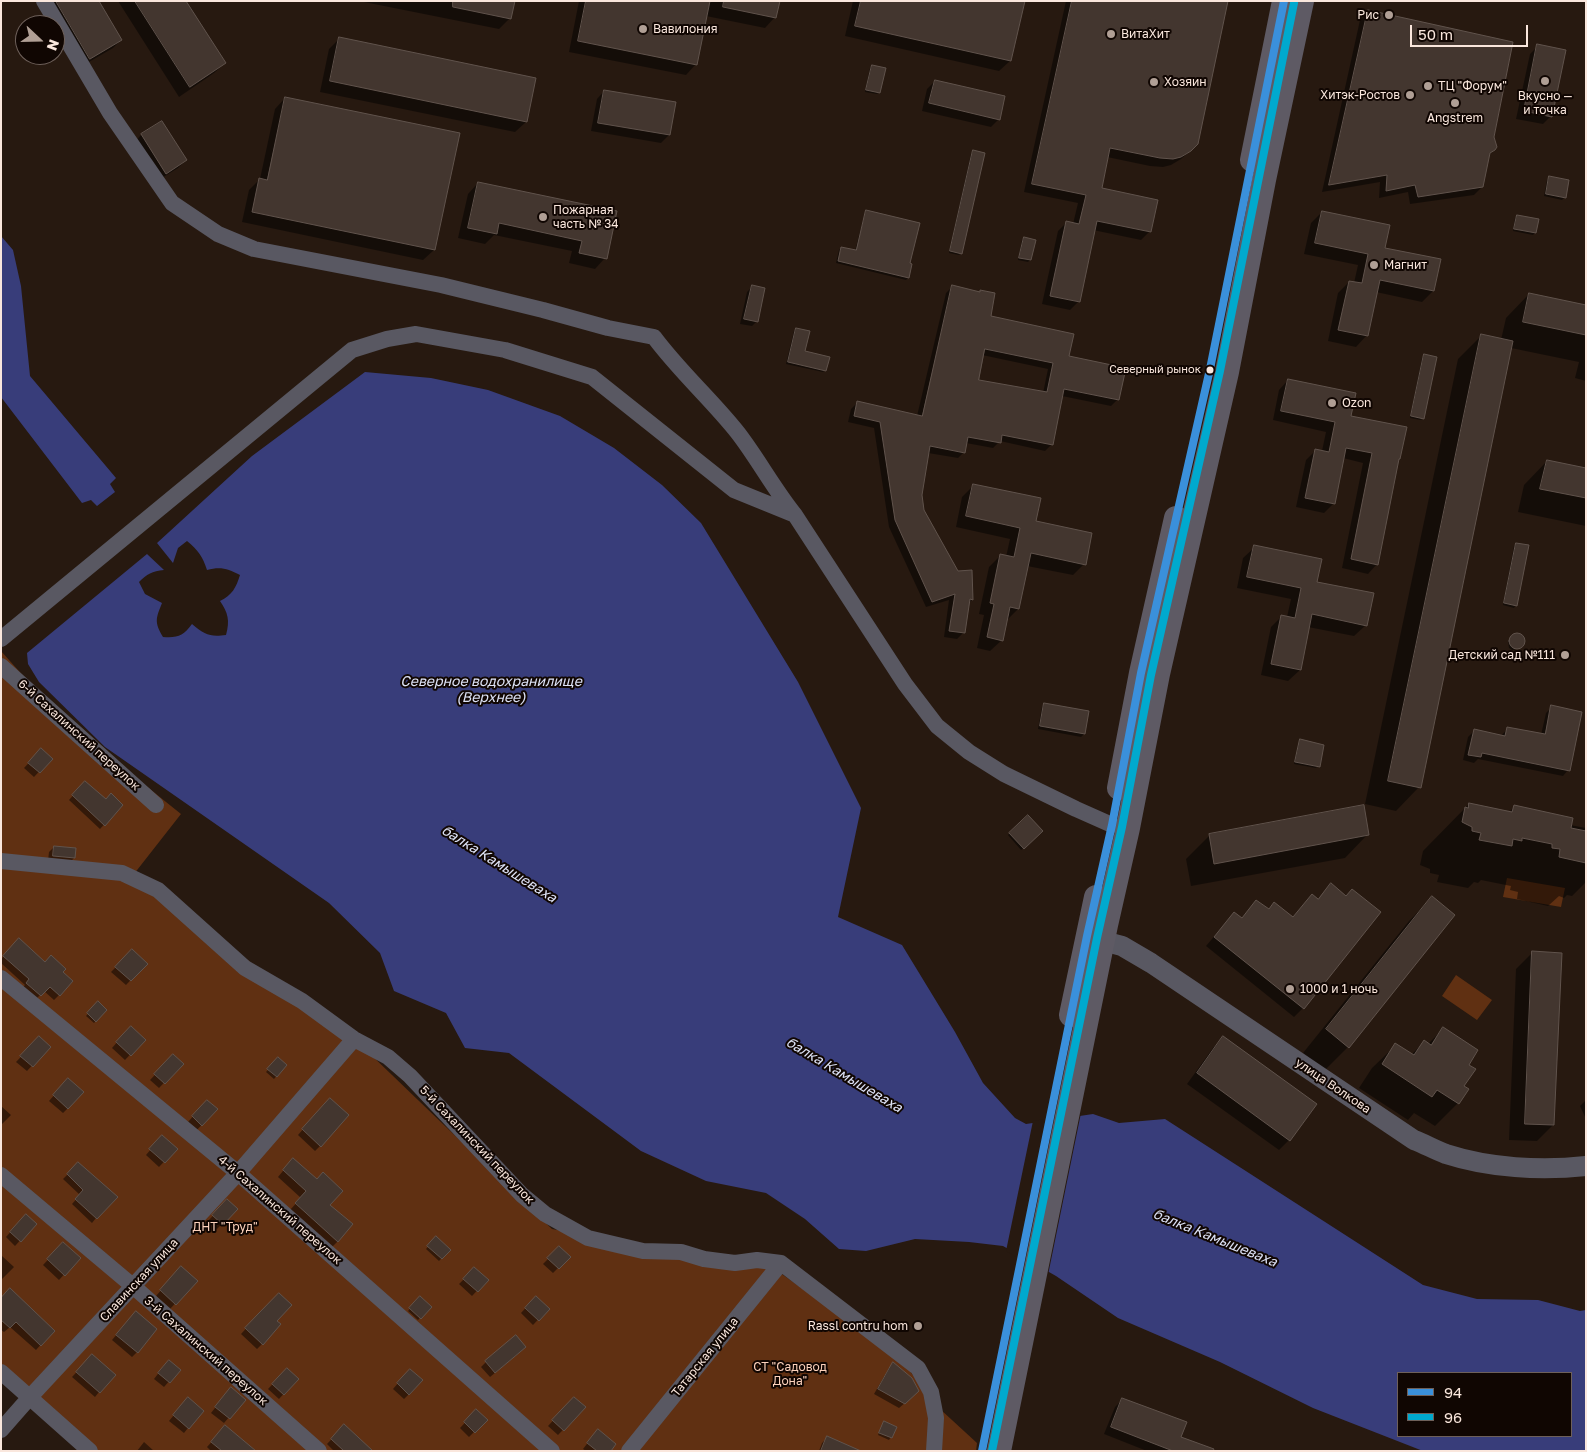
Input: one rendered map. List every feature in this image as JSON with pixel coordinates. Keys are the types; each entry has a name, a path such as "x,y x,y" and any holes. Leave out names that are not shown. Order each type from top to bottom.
{"main road":[{"path":"1079,1017 1086,936 1112,825 1141,674 1210,369 1284,1"},
{"path":"982,1451 996,1426 1079,1017 1103,941 1128,828 1158,674 1227,372 1264,180 1302,1"},
{"path":"996,1426 999,1451"}],"street":[{"path":"44,1 110,113 172,204 218,234 254,249 440,285 608,328 654,337 669,358 738,433 775,490 795,515 905,684 937,726 969,752 1004,774 1076,810 1112,825"},
{"path":"1,639 352,350 387,339 416,334 505,350 592,377 734,490 795,515"},
{"name":"6-й Сахалинский переулок","path":"1,666 156,805"},
{"name":"5-й Сахалинский переулок","path":"1,861 122,873 158,890 245,968 302,1001 354,1039 388,1057 410,1076 522,1195 545,1214 588,1238 643,1251 681,1252 712,1260 735,1263 757,1260 781,1263"},
{"name":"улица Волкова","path":"1103,941 1122,946 1151,963 1414,1140 1446,1154 1483,1163 1534,1168 1586,1166"},
{"name":"4-й Сахалинский переулок","path":"1,978 238,1173 552,1451"},
{"name":"Славинская улица","path":"1,1430 238,1173 354,1039"},
{"name":"3-й Сахалинский переулок","path":"1,1175 134,1287 319,1451"},
{"path":"781,1263 918,1368 931,1392 936,1418 934,1451"},
{"name":"Татарская улица","path":"629,1451 781,1263"},
{"path":"1,1372 90,1451"}],"green space":[{"name":"ДНТ \"Труд\"","path":"1,651 60,717 181,814 134,874 365,1049 552,1229 776,1270 898,1356 940,1409 977,1443 976,1451 85,1451 1,1377"},
{"path":"1507,878 1565,888 1561,907 1503,897"},
{"path":"1456,975 1492,1000 1477,1020 1442,996"}],"water":[{"path":"1,236 13,250 21,286 30,376 116,478 110,484 115,492 97,506 91,500 82,503 1,397"},
{"name":"Северное водохранилище (Верхнее)","path":"365,372 431,378 488,390 560,416 614,448 662,485 701,523 798,682 861,808 838,917 902,945 955,1032 983,1083 1015,1118 1026,1124 1093,1114 1119,1123 1165,1119 1423,1285 1477,1299 1538,1300 1580,1311 1586,1310 1586,1451 1423,1451 1313,1408 1220,1362 1118,1318 1056,1276 1003,1246 915,1239 866,1251 839,1249 805,1219 766,1193 706,1181 641,1151 509,1053 465,1048 446,1013 394,991 380,953 329,903 105,747 39,682 28,664 27,653 147,554 164,570 150,573 139,582 145,594 162,603 157,620 163,637 180,635 192,624 208,634 216,636 226,635 228,617 220,601 233,591 240,575 224,569 207,570 200,554 187,541 178,548 173,563 157,543 252,456"}],"pier":[{"path":"1081,1113 1048,1275 1006,1251 1033,1121"}],"building":[{"path":"56,1 99,1 122,40 90,59"},
{"path":"135,1 186,1 226,63 190,87"},
{"path":"453,1 515,1 511,19 453,7"},
{"name":"Вавилония","path":"586,1 710,1 697,65 578,41"},
{"path":"724,1 780,1 776,18 723,7"},
{"path":"861,1 1025,1 1011,61 855,26"},
{"path":"1072,1 1228,1 1198,144 1181,157 1173,159 1110,148 1102,188 1158,200 1151,232 1097,221 1080,302 1050,296 1066,221 1079,224 1086,195 1032,184"},
{"name":"ТЦ \"Форум\"","path":"1368,10 1513,42 1494,137 1497,147 1490,153 1483,187 1418,197 1415,185 1386,191 1387,175 1329,185"},
{"path":"339,37 536,78 527,122 330,81"},
{"name":"Вкусно — и точка","path":"1537,44 1566,50 1552,117 1524,111"},
{"path":"872,65 886,68 880,93 866,90"},
{"path":"935,80 1005,96 1000,120 929,103"},
{"path":"604,90 676,102 670,135 598,123"},
{"path":"285,97 460,133 435,250 252,212 259,178 267,180"},
{"path":"162,121 187,160 166,174 141,134"},
{"path":"973,150 985,153 962,254 950,251"},
{"path":"1549,176 1569,180 1566,198 1546,194"},
{"name":"Пожарная часть № 34","path":"478,182 617,211 607,259 579,253 582,241 499,223 497,234 468,228"},
{"path":"866,210 920,223 910,263 912,264 909,278 838,261 841,247 856,250"},
{"path":"1322,211 1390,225 1385,248 1441,259 1434,291 1380,280 1368,336 1338,330 1349,281 1362,283 1368,254 1315,243"},
{"path":"1517,215 1539,219 1536,233 1514,229"},
{"path":"1024,237 1036,240 1031,260 1019,258"},
{"path":"752,285 765,288 758,322 744,319"},
{"path":"952,285 980,292 980,290 995,293 991,316 1074,334 1069,356 1126,368 1119,400 1064,389 1053,445 1002,435 1001,443 968,437 965,453 930,446 922,495 924,510 958,571 972,570 973,600 970,599 965,633 949,631 955,594 932,602 895,520 880,422 854,416 857,401 922,416","holes":["985,349 1053,363 1047,392 979,380"]},
{"path":"1529,293 1586,305 1586,335 1523,322"},
{"path":"796,328 810,331 805,351 830,357 826,371 788,362"},
{"path":"1481,334 1513,341 1421,788 1388,781"},
{"path":"1424,354 1437,357 1424,419 1411,416"},
{"path":"1288,379 1356,393 1351,416 1407,427 1378,565 1351,559 1372,453 1346,448 1335,504 1305,498 1315,449 1329,452 1335,422 1281,411"},
{"path":"1547,460 1586,468 1586,498 1540,489"},
{"path":"973,484 1041,498 1036,521 1092,533 1086,565 1031,553 1019,609 1010,607 1003,641 987,637 994,604 990,603 1000,554 1014,557 1020,528 966,516"},
{"path":"1516,543 1529,545 1517,606 1504,603"},
{"path":"1254,545 1322,559 1317,582 1374,593 1367,626 1312,614 1301,670 1271,664 1281,615 1295,618 1301,588 1247,577"},
{"path":"1517,633 1525,641 1517,649 1509,641"},
{"path":"1044,703 1089,711 1085,734 1040,726"},
{"path":"1551,705 1582,712 1570,771 1482,753 1481,757 1468,755 1474,729 1505,736 1507,727 1545,734"},
{"path":"1300,739 1324,745 1320,767 1295,762"},
{"path":"41,748 53,759 40,773 28,763"},
{"path":"85,781 106,799 111,793 123,805 105,826 72,795"},
{"path":"1469,803 1512,812 1514,805 1573,818 1571,828 1586,831 1586,863 1559,857 1560,849 1552,848 1552,844 1522,838 1522,841 1513,839 1512,846 1479,840 1481,833 1472,831 1472,827 1462,822 1465,807 1468,808"},
{"path":"1364,805 1369,835 1214,864 1209,834"},
{"path":"1028,815 1043,831 1024,849 1009,833"},
{"path":"54,846 76,848 75,858 53,856"},
{"path":"1331,883 1346,896 1352,889 1381,912 1304,1009 1214,937 1234,912 1242,918 1256,900 1269,909 1274,902 1293,917 1312,894 1318,899"},
{"path":"1432,896 1455,915 1349,1048 1326,1029"},
{"path":"19,938 45,962 51,955 66,969 63,972 73,981 60,996 50,987 41,996 26,983 29,979 3,956"},
{"path":"132,949 148,964 131,981 115,967"},
{"path":"1532,951 1562,953 1554,1125 1525,1124"},
{"path":"98,1001 107,1010 96,1022 87,1013"},
{"path":"131,1026 146,1040 131,1056 116,1042"},
{"path":"1443,1027 1478,1050 1469,1065 1476,1069 1464,1086 1469,1089 1459,1104 1437,1090 1432,1097 1382,1064 1395,1043 1414,1055 1424,1040 1431,1045"},
{"path":"39,1036 51,1047 33,1067 20,1056"},
{"path":"1223,1036 1317,1104 1290,1141 1197,1073"},
{"path":"173,1054 184,1064 165,1084 154,1074"},
{"path":"278,1057 287,1065 277,1077 267,1069"},
{"path":"68,1078 84,1092 68,1109 53,1095"},
{"path":"330,1098 349,1115 321,1147 302,1129"},
{"path":"207,1100 218,1109 202,1126 192,1116"},
{"path":"162,1135 178,1149 165,1163 149,1149"},
{"path":"293,1158 317,1179 323,1172 343,1191 330,1205 353,1224 338,1242 295,1203 306,1191 283,1170"},
{"path":"78,1162 118,1197 97,1219 75,1199 83,1190 67,1174"},
{"path":"227,1199 238,1209 223,1225 212,1215"},
{"path":"26,1214 37,1224 21,1242 10,1232"},
{"path":"436,1236 451,1250 442,1259 427,1246"},
{"path":"63,1242 81,1258 65,1276 47,1259"},
{"path":"559,1246 571,1257 559,1269 547,1258"},
{"path":"181,1266 198,1281 176,1305 160,1290"},
{"path":"474,1267 489,1280 478,1292 463,1279"},
{"path":"10,1288 55,1331 41,1346 16,1322 10,1328 1,1320 1,1298"},
{"path":"279,1293 292,1305 277,1321 281,1324 263,1345 245,1328"},
{"path":"420,1296 432,1307 421,1319 409,1308"},
{"path":"536,1296 550,1309 539,1321 525,1308"},
{"path":"136,1311 157,1329 138,1353 116,1335"},
{"path":"516,1335 526,1347 495,1373 485,1361"},
{"path":"92,1354 116,1375 100,1393 76,1372"},
{"path":"169,1360 181,1370 170,1383 158,1373"},
{"path":"893,1362 912,1378 919,1391 905,1404 878,1389"},
{"path":"287,1368 299,1379 284,1395 272,1384"},
{"path":"410,1369 423,1380 409,1395 397,1383"},
{"path":"231,1387 246,1400 230,1419 215,1407"},
{"path":"188,1397 204,1411 189,1429 173,1415"},
{"path":"574,1397 586,1407 564,1431 552,1420"},
{"path":"1122,1398 1187,1422 1181,1437 1214,1449 1213,1451 1173,1451 1111,1427"},
{"path":"476,1409 488,1420 475,1433 464,1422"},
{"path":"884,1421 897,1427 892,1438 879,1433"},
{"path":"344,1424 373,1451 344,1451 331,1439"},
{"path":"225,1425 256,1451 222,1451 211,1442"},
{"path":"598,1429 616,1444 611,1451 597,1451 587,1443"},
{"path":"827,1436 861,1451 821,1451"}],"transit line":[{"name":"94","path":"982,1451 1087,936 1112,825 1141,673 1210,369 1284,1"},
{"name":"96","path":"992,1451 1097,938 1122,827 1151,675 1220,371 1294,3"}],"place":[{"name":"Рис","path":"1389,15"},
{"name":"Вавилония","path":"643,29"},
{"name":"ВитаХит","path":"1111,34"},
{"name":"Вкусно — и точка","path":"1545,81"},
{"name":"Хозяин","path":"1154,82"},
{"name":"ТЦ \"Форум\"","path":"1428,86"},
{"name":"Хитэк-Ростов","path":"1410,95"},
{"name":"Angstrem","path":"1455,103"},
{"name":"Пожарная часть № 34","path":"543,217"},
{"name":"Магнит","path":"1374,265"},
{"name":"Северный рынок","path":"1210,370"},
{"name":"Ozon","path":"1332,403"},
{"name":"Детский сад №111","path":"1565,655"},
{"name":"1000 и 1 ночь","path":"1290,989"},
{"name":"Rassl contru hom","path":"918,1326"}],"water label":[{"name":"балка Камышеваха","path":"499,864"},
{"name":"балка Камышеваха","path":"844,1075"},
{"name":"балка Камышеваха","path":"1215,1238"}],"park label":[{"name":"СТ \"Садовод Дона\"","path":"790,1374"}]}
